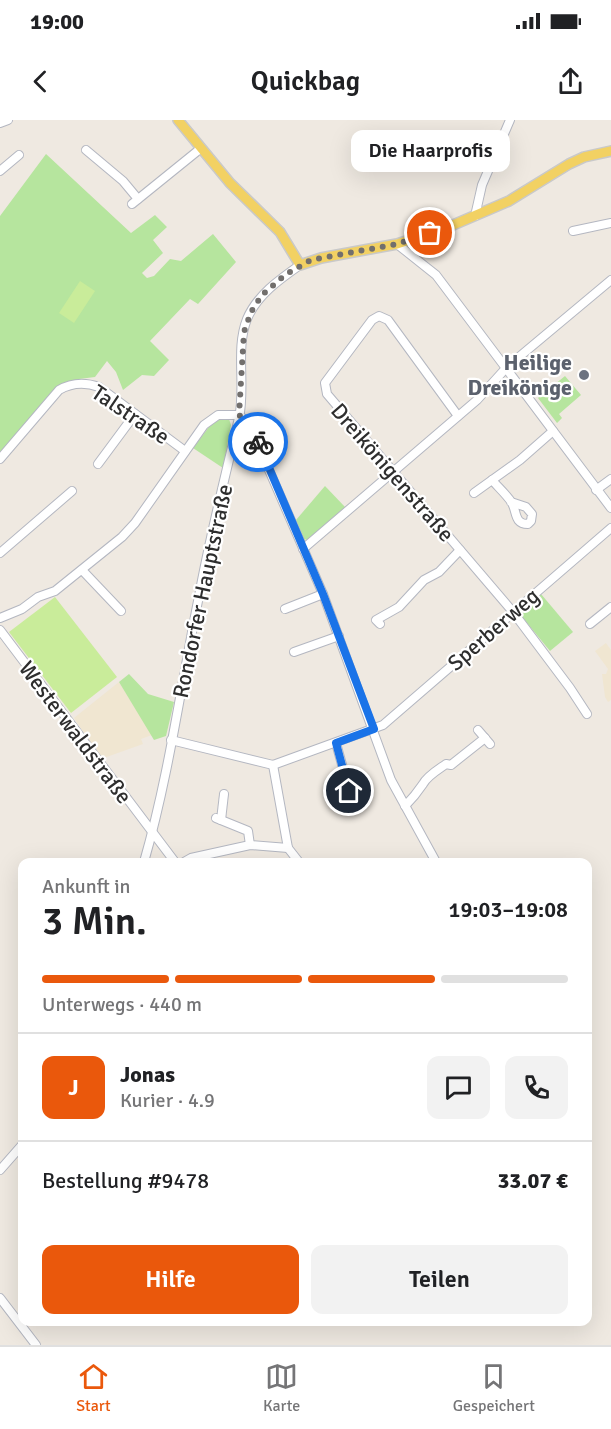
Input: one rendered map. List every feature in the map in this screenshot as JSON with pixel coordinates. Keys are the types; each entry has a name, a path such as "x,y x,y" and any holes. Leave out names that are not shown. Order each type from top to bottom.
{"main road":[{"path":"178,120 200,149 280,232 300,265"},
{"name":"Rondorfer Hauptstraße","path":"300,265 321,258 397,244 475,216 509,201 569,164 584,157 611,151"}],"street":[{"path":"0,123 8,120"},
{"path":"475,216 482,185 510,120"},
{"path":"86,150 123,181 135,202 200,149"},
{"path":"0,171 20,154"},
{"path":"573,231 611,223"},
{"path":"397,244 436,275 611,508"},
{"name":"Rondorfer Hauptstraße","path":"145,858 163,795 171,740 207,556 239,415 243,388 242,342 246,321 262,295 300,265"},
{"path":"303,549 477,400 507,367 611,280"},
{"name":"Dreikönigenstraße","path":"458,416 388,320 379,316 372,320 325,383 327,394 513,612 587,714"},
{"name":"Talstraße","path":"0,459 59,390 69,385 91,384 185,451"},
{"path":"98,464 135,414"},
{"path":"0,618 33,604 39,597 55,591 73,574 110,549 135,524 185,451 211,418 218,415 239,415 249,424 323,594 391,780 434,858"},
{"path":"474,493 553,431"},
{"path":"596,490 611,479"},
{"path":"492,480 512,502"},
{"path":"0,552 72,491"},
{"name":"Sperberweg","path":"273,765 374,729 402,710 611,528"},
{"path":"380,624 376,620 399,607 424,580 439,572 460,550"},
{"path":"82,570 121,611"},
{"path":"285,609 323,594"},
{"path":"590,624 611,607"},
{"name":"Westerwaldstraße","path":"0,630 172,858"},
{"path":"294,651 339,636"},
{"path":"405,806 421,791 423,783 429,777 446,764 452,765 487,741 478,730"},
{"path":"171,740 273,765 288,848 295,858"},
{"path":"336,743 353,804"},
{"path":"100,764 108,760"},
{"path":"224,794 219,819 248,831 250,845"},
{"path":"191,858 250,845 288,848"},
{"path":"0,1170 18,1150"},
{"path":"0,1298 18,1322"},
{"path":"21,1326 36,1345"}],"shaded area":[{"path":"606,643 611,650 611,700 608,702 605,697 602,674 606,674 608,669 595,651"},
{"path":"119,682 152,735 141,739 143,744 101,759 74,718"}],"green space":[{"path":"46,154 131,233 155,215 167,227 153,240 163,253 142,273 147,278 154,276 170,259 181,261 213,234 236,262 198,304 190,299 150,341 169,360 154,376 142,375 123,390 116,372 107,361 95,377 79,379 58,388 0,454 0,216"},
{"path":"80,281 95,291 74,323 59,313"},
{"path":"565,376 581,395 559,414 562,418 557,423 538,398"},
{"path":"223,418 229,419 231,425 223,468 193,448 212,423"},
{"path":"325,486 345,507 307,540 304,539 296,520"},
{"path":"541,594 573,632 550,651 518,612"},
{"path":"55,597 117,677 71,713 9,632"},
{"path":"129,674 148,694 174,702 166,736 154,740 119,682"}],"way so far":[{"path":"258,442 245,418 239,415 243,388 242,342 246,321 262,295 285,275 311,260 397,244 430,233"}],"place":[{"name":"Die Haarprofis","path":"430,233"},
{"name":"Heilige Dreikönige","path":"584,375"}],"route":[{"path":"258,442 323,594 374,729 336,743 349,791"}]}
